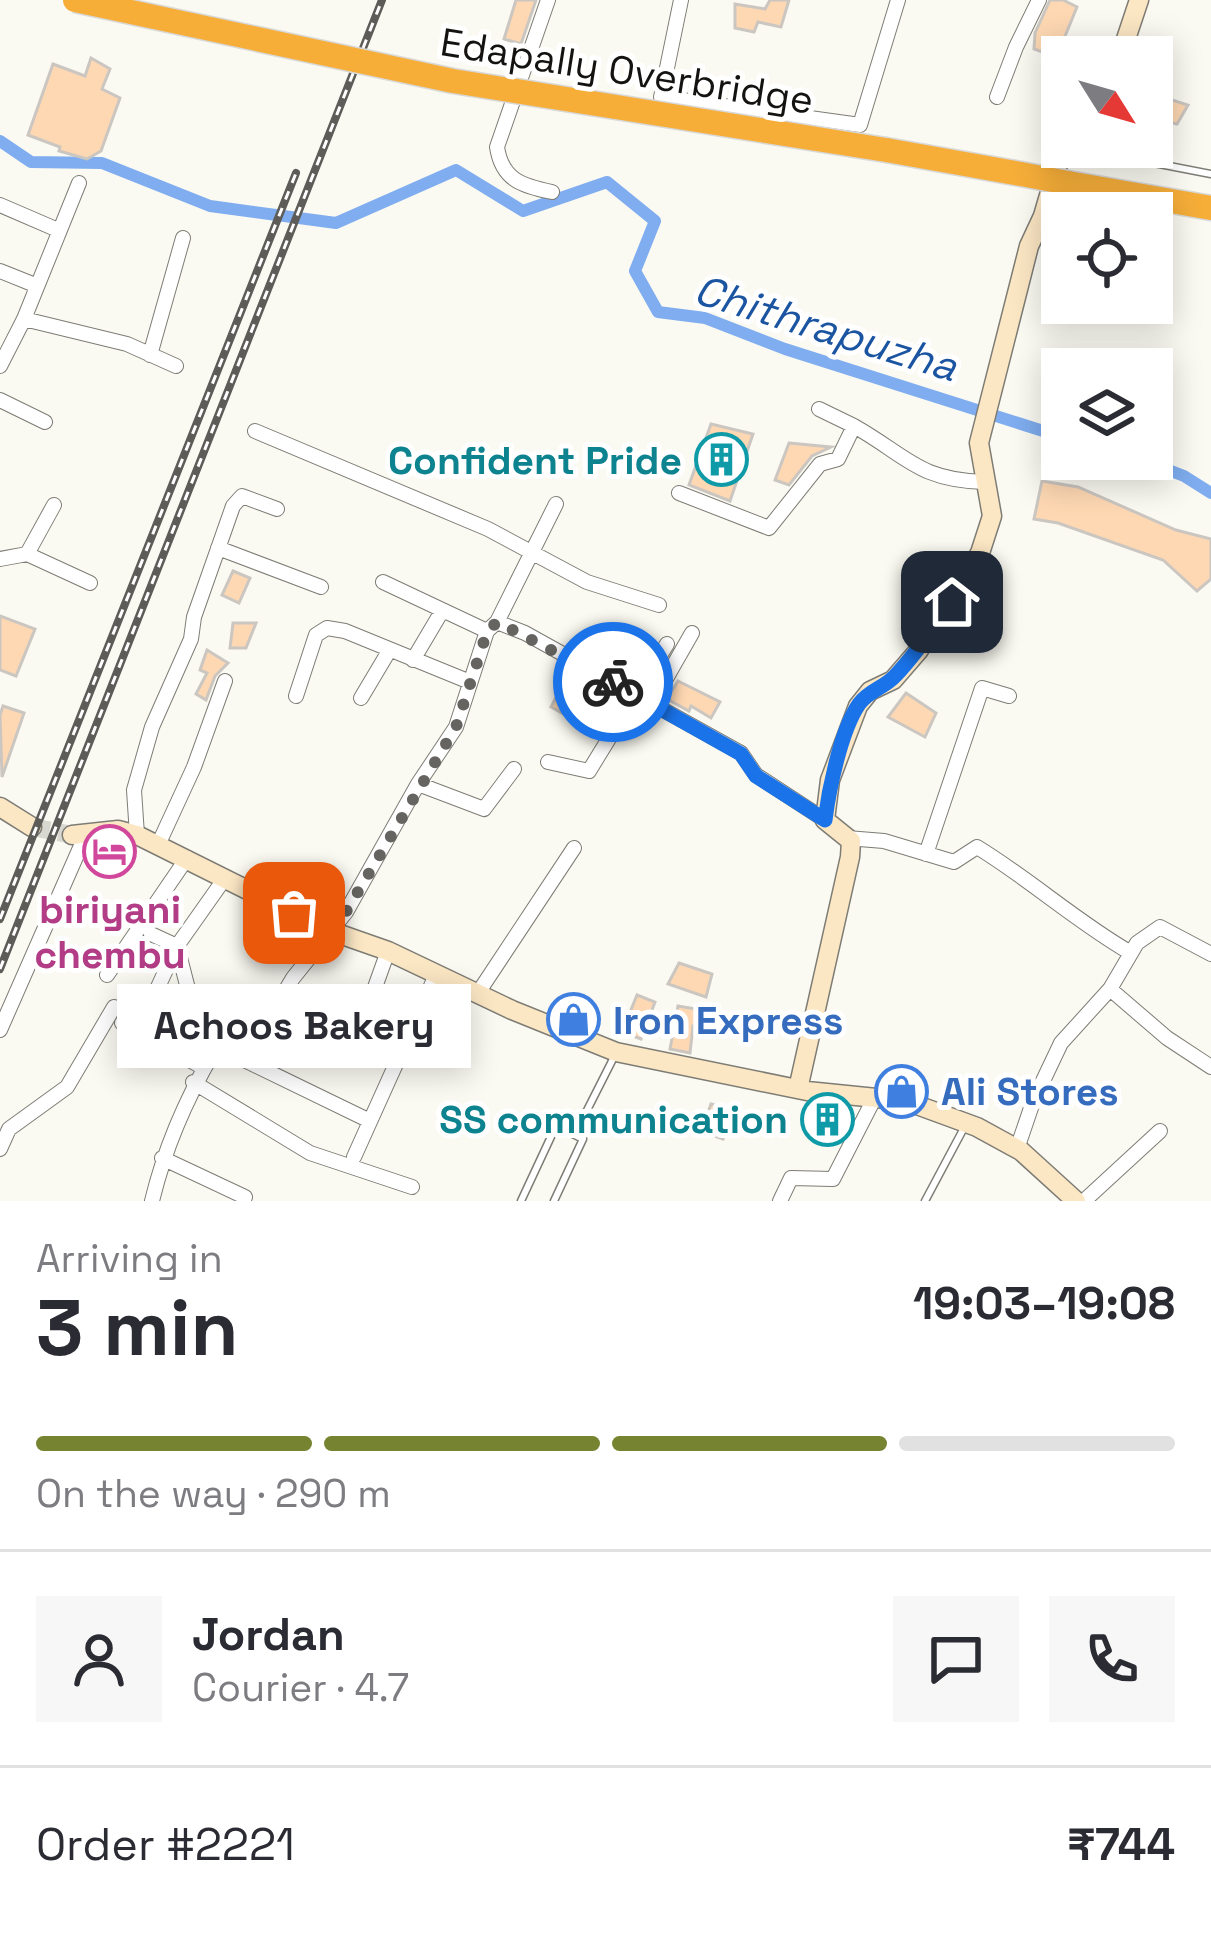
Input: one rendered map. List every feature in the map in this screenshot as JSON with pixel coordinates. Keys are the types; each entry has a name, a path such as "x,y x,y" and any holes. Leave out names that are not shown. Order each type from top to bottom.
{"highway":[{"name":"Edapally Overbridge","path":"75,0 453,81 886,150 1022,174 1059,187 1211,208"}],"street":[{"path":"548,0 497,147 500,165 511,179 552,192"},
{"path":"680,0 661,97 860,125 898,0"},
{"path":"998,98 1039,0"},
{"path":"1127,36 1139,0"},
{"path":"825,820 830,780 858,706 870,692 892,680 919,650 980,553 992,516 979,443 1029,246 1059,187 1060,168"},
{"path":"0,366 79,183"},
{"path":"1059,187 1211,220"},
{"path":"0,205 58,230"},
{"path":"150,355 183,238"},
{"path":"0,271 35,285"},
{"path":"24,319 127,344 176,366"},
{"path":"0,400 45,422"},
{"path":"819,409 854,426 921,471 956,481 984,482"},
{"path":"680,493 770,529 820,464 838,459 854,426"},
{"path":"255,430 532,551 587,582 659,605"},
{"path":"137,835 136,778 163,698 190,639 233,506 241,497 277,508"},
{"path":"152,1201 162,1158 193,1082 213,1053 234,1055 260,1033 328,930 346,912 456,727 492,627 556,504"},
{"path":"27,554 54,505"},
{"path":"218,548 321,587"},
{"path":"0,559 27,554 91,583"},
{"path":"383,582 636,694 741,754 756,776 851,841 798,1089"},
{"path":"413,660 442,610"},
{"path":"296,696 316,635 327,628 470,682"},
{"path":"652,703 692,633"},
{"path":"548,763 589,771 667,644"},
{"path":"361,698 389,651"},
{"path":"158,845 194,767 225,681"},
{"path":"926,854 982,688 1010,696"},
{"path":"418,784 484,809 514,769"},
{"path":"0,807 32,827"},
{"path":"0,1030 80,834 118,830 187,858 328,930 388,951 616,1052 798,1089 905,1101 967,1123 1017,1149 1080,1201 1160,1131"},
{"path":"847,838 884,841 954,862 977,848 1131,953"},
{"path":"478,993 574,848"},
{"path":"107,975 187,858"},
{"path":"152,1000 177,946 225,878"},
{"path":"1017,1149 1061,1043 1110,988 1137,943 1160,927 1211,954"},
{"path":"151,934 177,946"},
{"path":"177,946 198,1028 234,1055 370,1120"},
{"path":"369,1004 388,951"},
{"path":"354,1157 436,975"},
{"path":"1110,988 1167,1038 1211,1067"},
{"path":"0,1149 9,1129 68,1088 114,1007"},
{"path":"122,1023 204,1068"},
{"path":"193,1082 310,1153 412,1187"},
{"path":"780,1201 791,1178 833,1178 875,1097"},
{"path":"162,1158 245,1197 243,1201"}],"lane":[{"path":"1173,166 1211,174"},
{"path":"575,1135 616,1052"},
{"path":"927,1200 967,1123"},
{"path":"521,1201 556,1126 583,1139 554,1201"}],"building":[{"path":"516,0 536,0 521,44 504,39"},
{"path":"770,0 789,0 781,27 758,22 754,32 735,28 735,4 765,9"},
{"path":"1050,0 1077,7 1065,36 1041,36 1041,52 1034,49 1035,33"},
{"path":"91,58 110,69 102,89 120,98 101,151 87,159 28,135 53,64 85,76"},
{"path":"1173,100 1188,105 1177,124 1173,123"},
{"name":"Confident Pride","path":"711,424 753,434 730,501 689,485"},
{"path":"789,443 831,447 812,456 789,485 775,480"},
{"path":"1042,481 1078,487 1176,530 1211,539 1211,579 1197,591 1163,560 1034,519"},
{"path":"233,571 250,578 239,603 222,595"},
{"path":"0,616 35,629 16,676 0,670"},
{"path":"233,623 256,623 246,648 230,648"},
{"path":"207,650 228,663 215,676 206,700 196,694 207,673 200,670"},
{"path":"565,680 583,690 569,717 551,707"},
{"path":"678,681 720,702 711,718 667,699"},
{"path":"906,693 936,713 925,737 888,717"},
{"path":"3,706 24,713 2,777 0,715"},
{"path":"679,963 712,974 706,997 668,984"},
{"path":"637,995 655,1002 641,1039 622,1032"},
{"path":"678,1006 707,1011 704,1028 693,1026 690,1053 670,1049"},
{"path":"711,1104 733,1110 723,1139 701,1131"},
{"name":"SS communication","path":"812,1109 845,1116 842,1129 810,1123"}],"waterway":[{"name":"Chithrapuzha","path":"0,141 31,162 102,163 210,206 336,223 456,170 523,211 607,182 655,221 635,271 658,312 705,318 785,349 1041,430"},
{"name":"Chithrapuzha","path":"1173,472 1211,493"}],"tunnel":[{"path":"32,827 72,835"}],"railway":[{"path":"0,969 382,0"},
{"path":"0,919 296,173"}],"way so far":[{"path":"294,913 328,930 346,912 456,727 487,632 497,622 613,682"}],"place":[{"name":"Confident Pride","path":"721,460"},
{"name":"biriyani chembu","path":"110,852"},
{"name":"Achoos Bakery","path":"294,913"},
{"name":"Iron Express","path":"574,1020"},
{"name":"Ali Stores","path":"902,1091"},
{"name":"SS communication","path":"827,1119"}],"route":[{"path":"613,682 741,754 756,776 825,820 830,780 858,706 870,692 892,680 952,602"}]}
